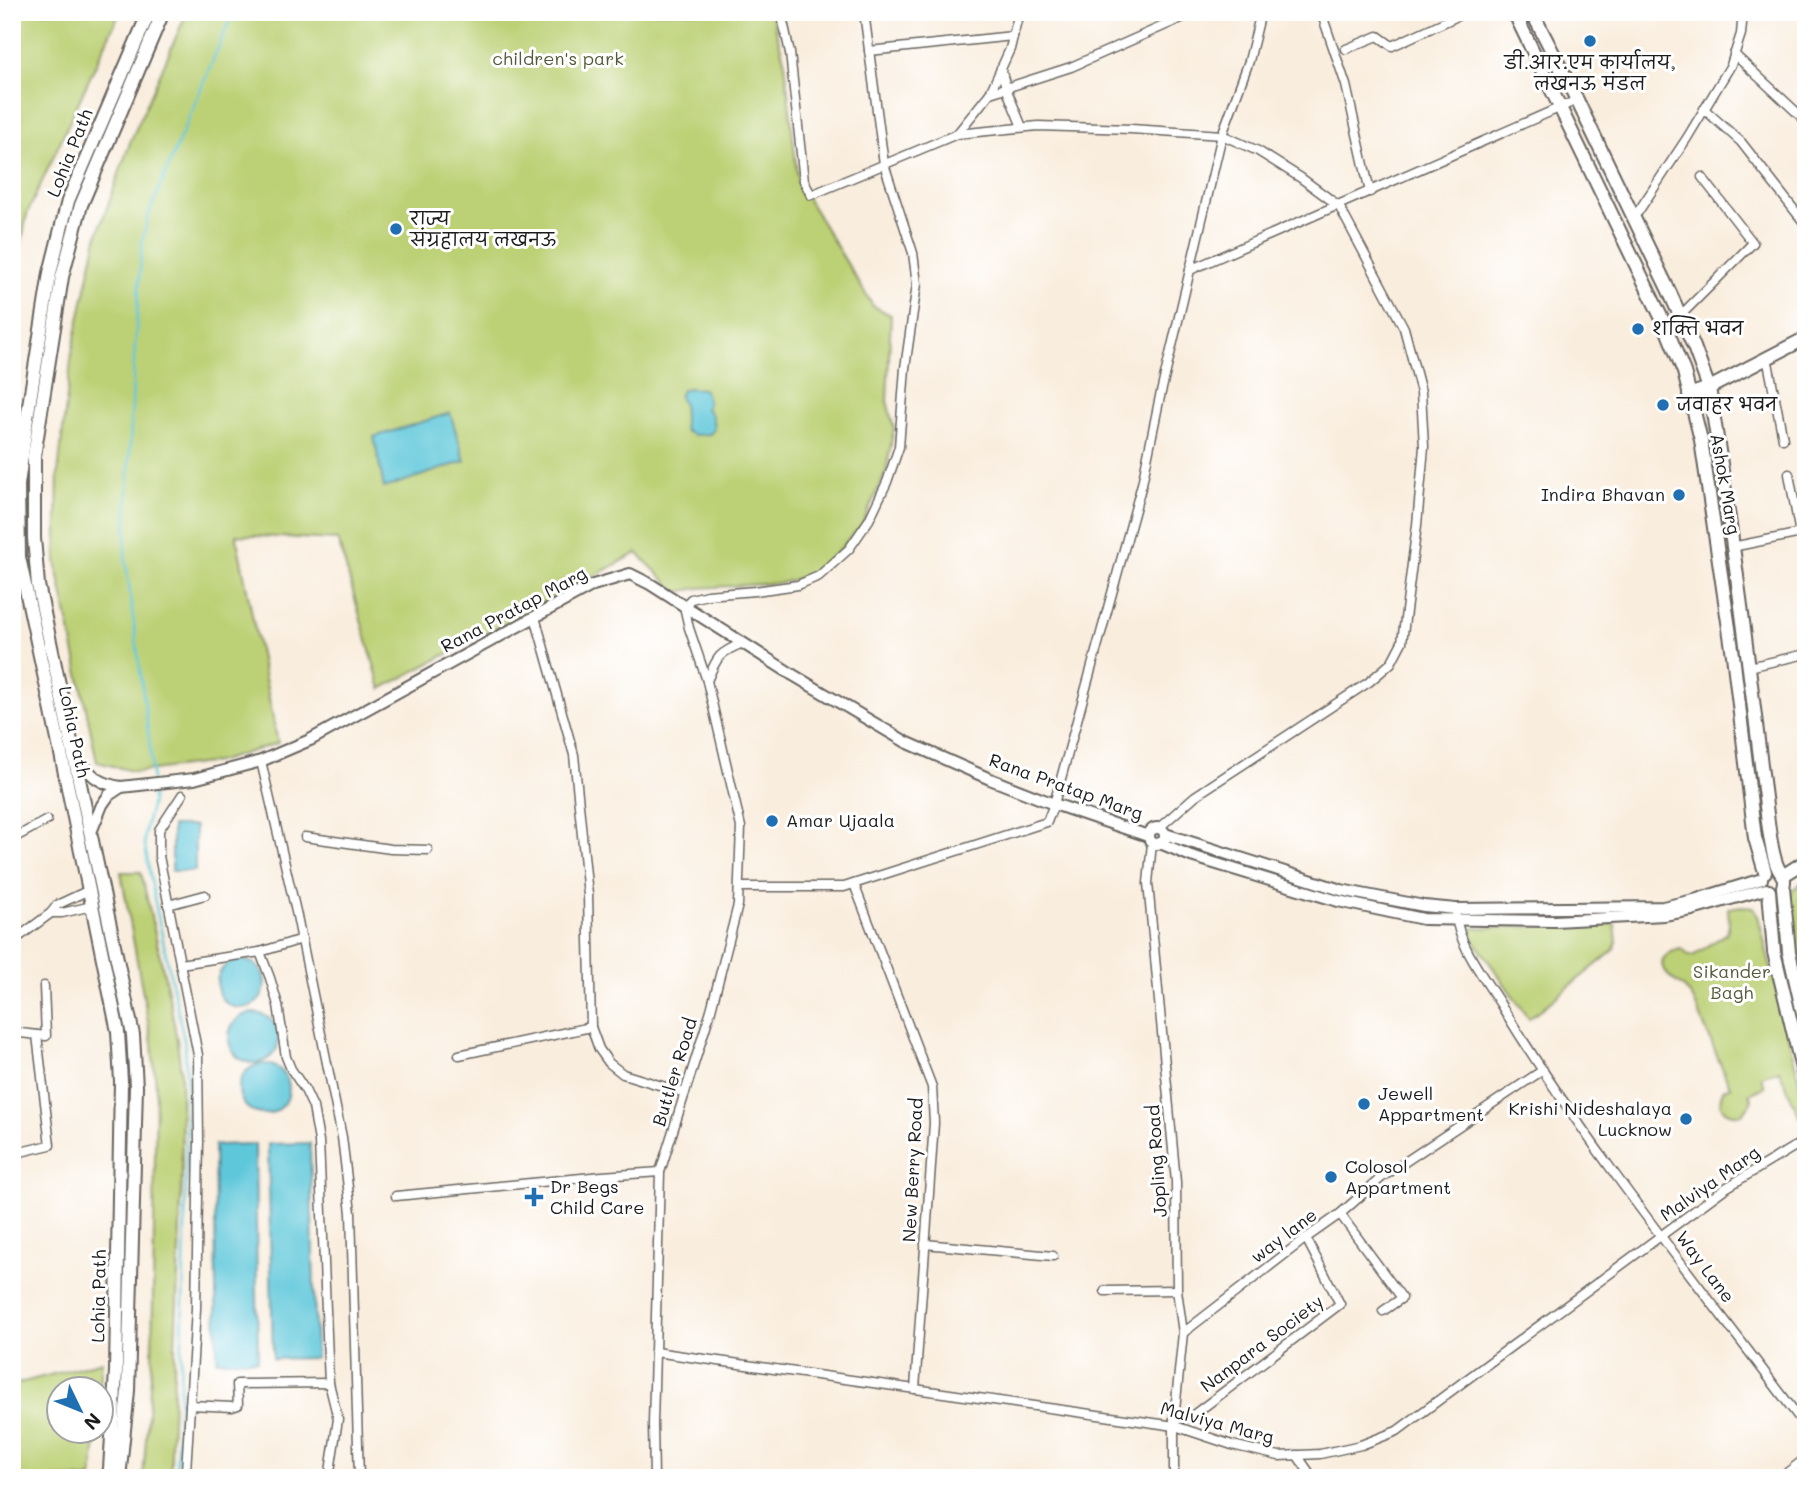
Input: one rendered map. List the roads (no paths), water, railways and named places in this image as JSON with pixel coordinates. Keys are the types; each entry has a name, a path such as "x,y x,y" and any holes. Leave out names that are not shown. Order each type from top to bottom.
{"main road":[{"name":"Lohia Path","path":"108,1478 116,1371 121,1082 118,1032 19,557 18,485 50,273 68,201 149,12"},
{"name":"Lohia Path","path":"119,1478 128,1391 135,1074 133,1035 38,585 34,538 34,456 62,277 81,205 163,12"},
{"name":"Ashok Marg","path":"1514,12 1664,323 1684,372 1701,440 1724,587 1755,838 1765,883 1774,952 1806,1085"},
{"name":"Ashok Marg","path":"1532,12 1680,316 1709,388 1749,667 1769,836 1782,877 1789,952 1806,1026"},
{"path":"1689,395 1709,388 1806,338"},
{"path":"1782,877 1772,869 1765,883 1777,892 1782,877 1806,862"}],"street":[{"path":"781,12 790,53 804,181 811,195 957,134 1038,126 1222,135 1269,158 1339,206 1404,328 1421,392 1423,447 1417,525 1402,642 1391,663 1368,682 1195,796 1157,837"},
{"path":"684,606 691,599 707,595 798,585 819,576 849,549 869,520 887,482 899,447 905,368 917,284 913,253 884,164 864,12"},
{"path":"957,134 990,93 1020,12"},
{"path":"990,93 1070,67 1195,12"},
{"path":"739,887 844,887 1047,822 1142,484 1222,135 1249,61 1261,12"},
{"path":"1321,12 1346,85 1370,192"},
{"path":"1346,49 1378,36 1392,46 1466,12"},
{"path":"1632,217 1680,149 1731,65 1741,34 1743,12"},
{"path":"869,51 1013,36"},
{"path":"1734,54 1806,121"},
{"path":"1001,68 1022,127"},
{"path":"1189,270 1577,100"},
{"path":"1704,109 1741,142 1806,225"},
{"path":"1680,316 1753,243 1702,177"},
{"path":"1767,357 1783,439"},
{"path":"1732,547 1803,533 1789,474"},
{"name":"Rana Pratap Marg","path":"124,786 194,779 261,761 310,740 593,586 630,574 906,742 1054,804 1157,837 1191,856 1338,901 1423,919 1456,914 1555,920 1664,915 1692,910 1765,883"},
{"name":"Buttler Road","path":"654,1478 660,1172 711,1010 738,905 739,887 741,827 707,681 684,606"},
{"path":"535,617 574,755 588,895 591,1027 599,1049 609,1063 623,1074 685,1093"},
{"path":"707,681 716,660 726,650 743,643"},
{"path":"1749,667 1806,654"},
{"path":"75,756 106,785 124,786"},
{"path":"261,761 302,939 342,1137 351,1213 359,1478"},
{"path":"91,832 109,795 124,786"},
{"path":"182,795 159,830 159,856 198,1055 196,1295 186,1471 190,1478"},
{"path":"12,839 47,820"},
{"path":"305,837 391,849 428,850"},
{"name":"Jopling Road","path":"1157,837 1148,883 1177,1182 1177,1290 1183,1333 1175,1423 1174,1478"},
{"name":"New Berry Road","path":"854,884 932,1087 934,1122 915,1389"},
{"path":"12,942 51,913 57,905 89,890"},
{"path":"168,905 205,895"},
{"path":"51,913 92,906"},
{"name":"Way Lane","path":"1456,914 1461,939 1543,1070 1613,1171 1806,1427"},
{"path":"180,964 260,952 302,939"},
{"path":"260,952 278,1004 286,1057 313,1107 319,1141 329,1383 338,1419 329,1478"},
{"path":"12,1032 46,1036 44,986"},
{"path":"459,1055 591,1027"},
{"path":"12,1154 50,1145 37,1035"},
{"name":"way lane","path":"1183,1333 1340,1214 1381,1178 1543,1070"},
{"name":"Malviya Marg","path":"655,1352 1175,1423 1233,1445 1279,1456 1320,1454 1361,1445 1397,1431 1724,1189 1806,1142"},
{"path":"396,1196 660,1172"},
{"path":"1340,1214 1402,1298 1382,1311"},
{"name":"Nanpara Society","path":"1175,1423 1192,1416 1340,1304 1306,1238"},
{"path":"925,1244 1053,1255"},
{"path":"1105,1291 1177,1290"},
{"path":"190,1405 238,1405 237,1384 329,1383"},
{"path":"1297,1455 1313,1478"},
{"path":"1780,1478 1806,1458"}],"water":[{"path":"703,389 706,394 706,409 713,420 714,429 710,434 693,435 685,431 684,409 679,397 682,390"},
{"path":"450,413 465,461 384,488 374,437"},
{"path":"172,826 195,826 195,871 172,871"},
{"path":"241,960 258,967 265,984 258,1001 241,1008 224,1001 217,984 224,967"},
{"path":"254,1013 271,1021 279,1038 271,1055 254,1063 237,1055 229,1038 237,1021"},
{"path":"264,1064 281,1072 289,1089 281,1106 264,1114 247,1106 239,1089 247,1072"},
{"path":"310,1143 316,1358 273,1359 268,1144"},
{"path":"255,1144 258,1360 217,1360 214,1145"}],"waterway":[{"path":"152,780 151,754 125,555 142,242 149,213 233,12"},
{"path":"152,787 152,802 144,841 185,1045 187,1090 176,1478"}],"place":[{"name":"डी.आर.एम कार्यालय, लखनऊ मंडल","path":"1590,41"},
{"name":"राज्य संग्रहालय लखनऊ","path":"396,229"},
{"name":"शक्ति भवन","path":"1638,329"},
{"name":"जवाहर भवन","path":"1663,405"},
{"name":"Indira Bhavan","path":"1679,495"},
{"name":"Amar Ujaala","path":"772,821"},
{"name":"Jewell Appartment","path":"1364,1104"},
{"name":"Krishi Nideshalaya Lucknow","path":"1686,1119"},
{"name":"Colosol Appartment","path":"1331,1177"},
{"name":"Dr Begs Child Care","path":"534,1197"}],"park label":[{"name":"children's park","path":"558,59"},
{"name":"Sikander Bagh","path":"1732,982"}]}
